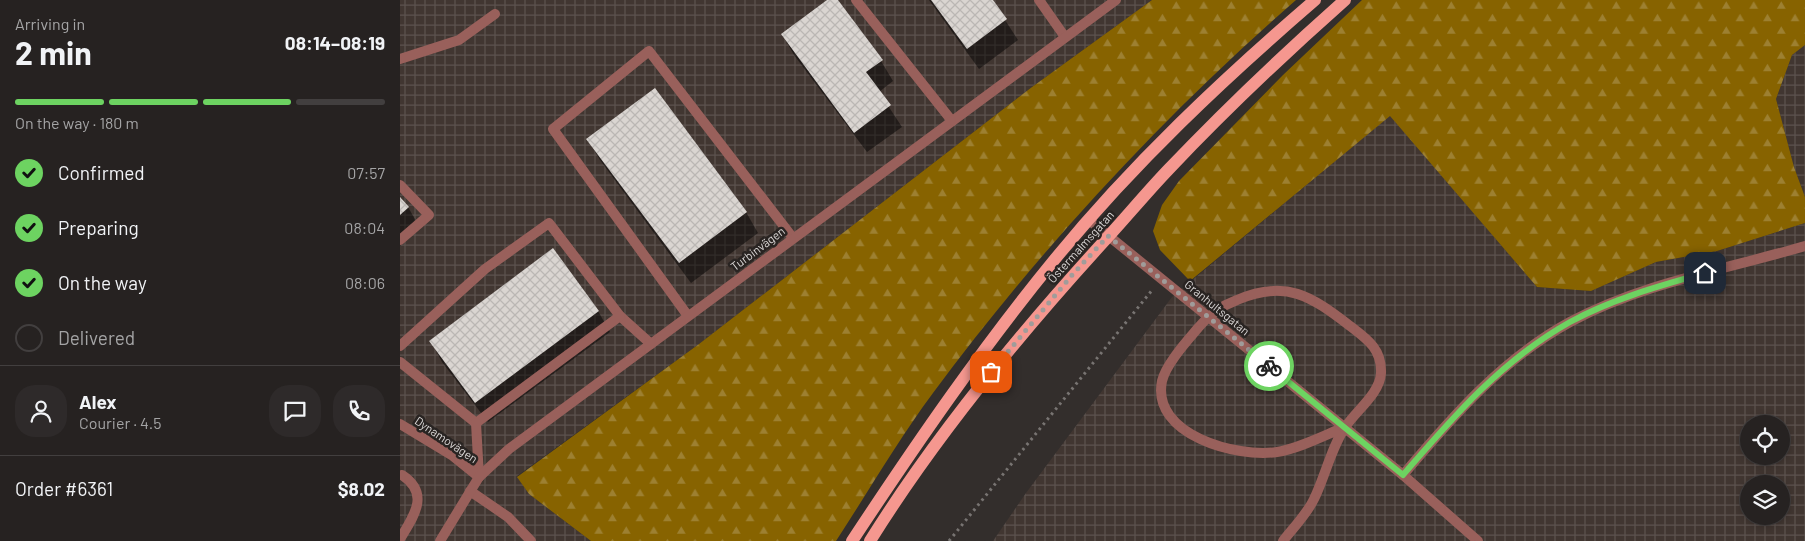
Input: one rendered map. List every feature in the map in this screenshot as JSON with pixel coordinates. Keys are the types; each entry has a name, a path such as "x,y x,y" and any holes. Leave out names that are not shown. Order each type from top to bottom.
{"main road":[{"name":"Östermalmsgatan","path":"852,541 986,346 1089,220 1149,154 1204,99 1315,0"},
{"name":"Östermalmsgatan","path":"870,541 938,440 1002,359 1108,236 1167,171 1222,115 1345,0"}],"street":[{"path":"856,0 952,121"},
{"path":"1039,0 1065,37"},
{"name":"Turbinvägen","path":"440,541 479,477 509,449 1116,0"},
{"path":"400,59 459,40 495,14"},
{"path":"688,316 553,129 649,52 794,238"},
{"path":"400,185 429,215 400,240"},
{"name":"Granhultsgatan","path":"1089,220 1403,475 1478,541"},
{"path":"400,346 485,269 549,223 620,316 651,344"},
{"path":"1403,475 1448,422 1490,380 1515,359 1570,322 1630,296 1654,288 1805,246"},
{"path":"1283,541 1313,501 1344,427 1375,390 1381,376 1379,354 1370,342 1319,303 1296,292 1274,289 1256,292 1223,306 1207,316 1175,357 1162,380 1162,399 1166,413 1196,438 1216,445 1252,452 1278,452 1344,427"},
{"path":"476,423 620,316"},
{"path":"400,362 476,423 479,477"},
{"name":"Dynamovägen","path":"400,424 453,456 479,477"},
{"path":"400,539 416,512 418,501 416,489 409,479 401,476"},
{"path":"470,492 508,517 531,541"}],"path":[{"path":"949,541 1162,279"}],"shaded area":[{"path":"400,0 1152,0 1032,87 699,344 517,476 529,494 591,541 400,541"},
{"path":"1805,45 1805,197 1794,167 1776,99 1792,55"},
{"path":"1390,115 1537,287 1591,291 1656,262 1717,251 1805,223 1805,541 993,541 1026,493 1172,297"}],"green space":[{"path":"1152,0 1296,0 1246,45 1150,138 1059,237 933,393 895,448 836,541 591,541 529,494 517,477 699,344 1032,87"},
{"path":"1362,0 1805,0 1805,45 1792,55 1776,99 1794,167 1805,197 1805,223 1717,251 1656,262 1591,291 1537,287 1390,116 1190,281 1160,250 1153,231 1162,205 1179,181 1283,75"}],"building":[{"path":"827,0 838,0 883,60 866,72 891,105 854,133 781,34"},
{"path":"931,0 993,0 1007,19 967,49"},
{"path":"655,88 747,212 679,263 586,139"},
{"path":"400,197 409,207 400,215"},
{"path":"553,248 599,311 475,403 429,341"}],"way so far":[{"path":"991,372 1073,274 1108,236 1269,366"}],"route":[{"path":"1269,366 1403,475 1468,400 1515,359 1543,339 1570,322 1600,308 1662,285 1705,273"}]}
